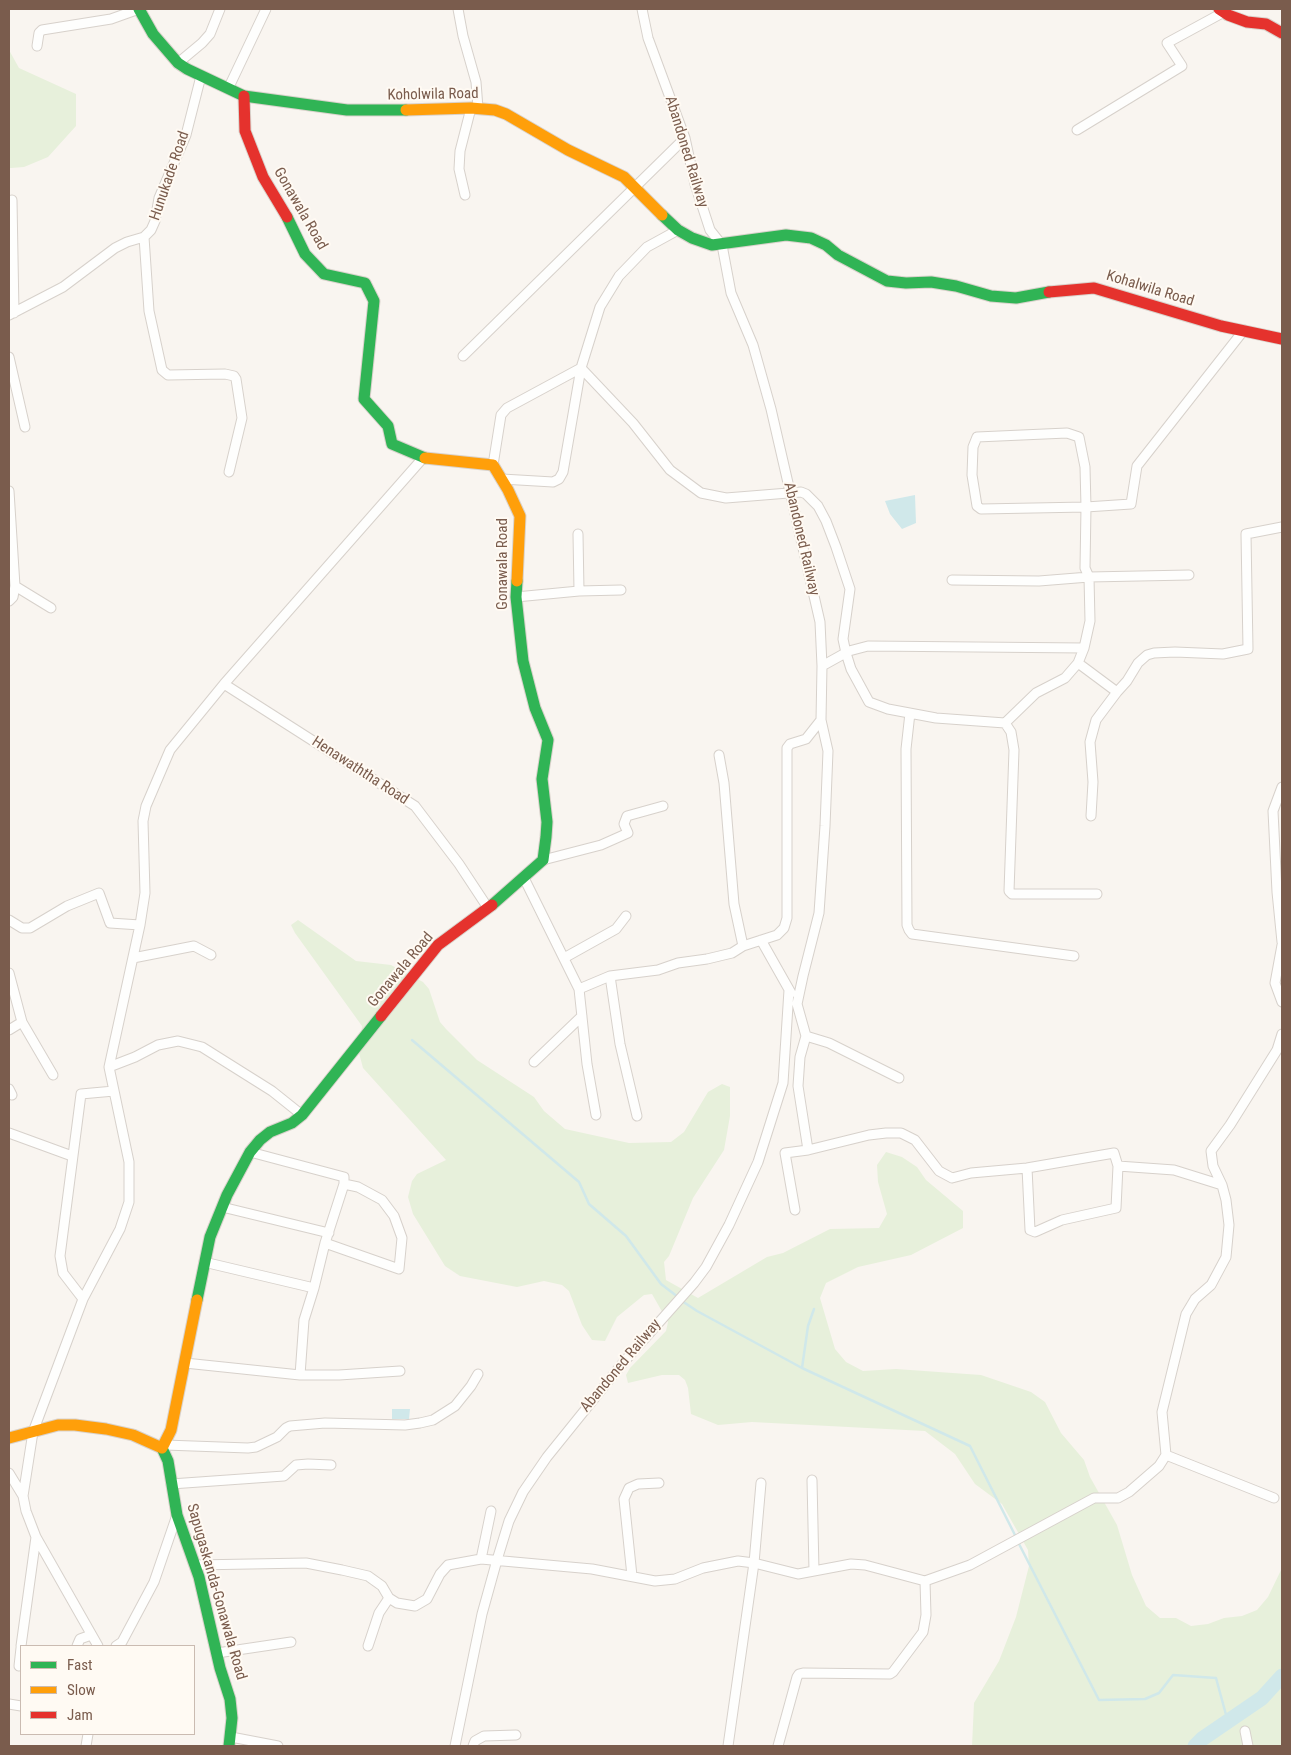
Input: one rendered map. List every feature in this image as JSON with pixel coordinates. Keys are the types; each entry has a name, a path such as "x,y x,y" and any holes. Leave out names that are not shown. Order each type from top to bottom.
{"street":[{"path":"37,46 39,33 42,30 111,19 139,9"},
{"name":"Koholwila Road","path":"139,9 153,34 178,63 244,96 347,110 390,111 474,108 495,110 506,114 568,150 624,177 678,230 705,243 722,245"},
{"path":"178,63 210,34 220,9"},
{"path":"228,89 266,9"},
{"path":"458,9 476,82 474,108 460,151 459,169 465,195"},
{"name":"Abandoned Railway","path":"642,9 648,38 685,138 695,184 710,230 722,245 732,293 753,345 772,409 820,622 822,666 821,720 828,751 819,913 797,1004 806,1036"},
{"path":"1077,130 1182,66 1167,43 1221,11 1247,22 1266,24 1282,33"},
{"name":"Hunukade Road","path":"11,314 63,287 115,248 144,237 151,230 155,221 159,198 186,135 201,76"},
{"name":"Gonawala Road","path":"244,96 245,131 263,177 283,209 305,254 324,274 365,283 374,300 364,399 388,426 392,444 423,458 493,466 502,479 520,516 516,597 522,661 548,740 542,779 547,822 543,860 488,908 438,945 302,1116"},
{"path":"463,356 685,138"},
{"path":"11,314 12,200"},
{"path":"502,479 553,482 559,479 562,472 581,368 600,307 618,276 647,247 678,230"},
{"name":"Kohalwila Road","path":"722,245 786,235 811,238 826,245 838,255 888,281 906,283 932,282 956,286 991,296 1016,298 1046,292 1094,288 1221,326 1282,339"},
{"path":"144,237 150,311 162,370 168,375 226,374 234,376 236,379 242,418 229,472"},
{"path":"581,368 633,423 670,470 701,493 726,498 801,492 806,494 818,506 826,521 850,589 843,639 850,669 869,702 936,718 1005,723 1036,693 1065,678 1078,664 1084,648 1090,622 1089,577 1085,568 1086,507 1085,467 1078,437 1068,433 977,437 973,446 972,475 977,506 981,509 1086,507 1131,504 1137,466 1244,330"},
{"path":"9,357 26,427"},
{"path":"493,466 501,415 507,408 581,368"},
{"path":"23,1496 33,1432 83,1299 120,1229 129,1202 130,1162 109,1067 140,925 145,893 143,822 146,806 170,750 224,684 423,458"},
{"path":"9,491 15,586 13,597 9,601"},
{"path":"1091,816 1093,782 1090,742 1096,720 1127,681 1138,662 1147,655 1175,652 1223,654 1248,649 1246,534 1282,527"},
{"path":"578,534 579,591"},
{"path":"952,580 1039,581 1089,577 1189,574"},
{"path":"15,586 51,608"},
{"path":"516,597 579,591 621,590"},
{"path":"822,666 846,653 868,646 1084,648"},
{"path":"1078,664 1117,692"},
{"name":"Henawaththa Road","path":"224,684 415,806 459,864 488,908"},
{"path":"910,713 906,748 909,930 912,934 1074,956"},
{"path":"579,990 610,976 658,970 678,963 732,953 743,946 777,935 784,928 787,918 787,748 790,744 806,739 821,720"},
{"path":"1005,723 1011,732 1014,750 1009,891 1012,894 1097,894"},
{"path":"719,755 724,783 734,904 743,946"},
{"path":"1282,787 1272,811 1282,944 1275,983 1282,1002"},
{"path":"543,860 601,845 628,833 624,824 627,816 663,806"},
{"path":"524,878 579,990 587,1064 596,1115"},
{"path":"9,920 22,928 30,928 67,906 99,893 110,923 140,925"},
{"path":"564,958 616,929 626,916"},
{"path":"761,940 797,1004"},
{"path":"133,958 194,946 211,955"},
{"path":"9,973 22,1022 53,1075"},
{"path":"610,976 620,1044 637,1116"},
{"name":"Abandoned Railway","path":"455,1746 482,1614 496,1560 509,1522 523,1492 547,1457 622,1364 706,1267 729,1225 758,1162 783,1083 789,990"},
{"path":"534,1062 582,1016"},
{"path":"9,1030 22,1022"},
{"path":"195,1564 306,1563 368,1576 382,1586 388,1598 397,1603 415,1606 427,1599 440,1574 448,1565 481,1559 592,1569 655,1581 675,1578 703,1568 738,1561 798,1574 851,1564 865,1565 925,1581 970,1565 1094,1498 1118,1498 1129,1492 1159,1466 1166,1455 1162,1412 1186,1314 1195,1299 1211,1285 1226,1257 1229,1225 1226,1200 1222,1185 1213,1166 1211,1151 1230,1125 1277,1050 1282,1034"},
{"path":"808,1150 798,1086 800,1057 806,1036 829,1043 899,1078"},
{"path":"109,1067 135,1057 158,1045 178,1041 202,1047 272,1090 302,1116 292,1123 270,1132 260,1140 250,1152 222,1207 210,1237 171,1430 163,1446"},
{"path":"83,1299 64,1273 60,1256 81,1094 114,1091"},
{"path":"795,1210 785,1153 808,1150 886,1132 901,1133 915,1140 939,1171 952,1178 1028,1168 1114,1153 1118,1166 1116,1208 1062,1220 1035,1232 1030,1230 1028,1168"},
{"path":"9,1134 72,1156"},
{"path":"250,1152 344,1177 344,1184 304,1320 300,1375"},
{"path":"1118,1166 1174,1170 1222,1185"},
{"path":"326,1244 399,1269 402,1238 394,1216 382,1200 358,1186 344,1184"},
{"path":"222,1207 329,1232"},
{"path":"204,1262 314,1288"},
{"path":"185,1363 300,1375 339,1375 400,1371"},
{"path":"9,1438 65,1424 85,1425 133,1436 163,1446 256,1447 277,1437 290,1426 325,1423 406,1425 433,1420 455,1406 478,1374"},
{"name":"Sapugaskanda-Gonawala Road","path":"163,1446 167,1457 177,1515 195,1564 230,1699 232,1718 230,1742"},
{"path":"1166,1455 1274,1498"},
{"path":"171,1484 284,1476 296,1465 331,1465"},
{"path":"9,1473 23,1496 26,1511 36,1537 97,1645"},
{"path":"812,1480 814,1572"},
{"path":"632,1576 624,1499 629,1488 638,1484 659,1483"},
{"path":"728,1746 754,1563 761,1483"},
{"path":"481,1559 491,1511"},
{"path":"118,1645 122,1642 154,1582 177,1515"},
{"path":"21,1645 36,1537"},
{"path":"778,1746 797,1678 800,1674 890,1674 894,1672 923,1632 926,1615 925,1581"},
{"path":"368,1646 379,1613 388,1598"},
{"path":"78,1645 80,1639 91,1635"},
{"path":"217,1653 291,1642"},
{"path":"19,1666 20,1656"},
{"path":"1245,1731 1248,1746"},
{"path":"473,1746 475,1740 484,1736 516,1735"},
{"path":"230,1742 278,1746"}],"green space":[{"path":"9,50 19,68 76,94 76,126 48,157 24,167 11,168 9,168"},
{"path":"298,920 356,961 391,965 423,982 429,989 440,1022 446,1029 477,1060 534,1097 544,1111 565,1129 629,1143 671,1142 684,1132 708,1092 722,1084 730,1087 730,1116 724,1150 693,1198 669,1256 664,1262 666,1280 698,1298 767,1257 783,1253 830,1229 879,1228 887,1214 878,1182 877,1165 886,1152 902,1157 917,1167 926,1180 963,1211 963,1228 911,1255 858,1267 826,1283 820,1298 835,1349 846,1362 863,1371 896,1369 981,1375 1031,1392 1045,1402 1061,1433 1084,1460 1090,1477 1117,1525 1132,1575 1146,1606 1160,1618 1176,1618 1191,1626 1208,1624 1224,1618 1242,1616 1257,1610 1268,1597 1282,1568 1282,1746 972,1746 974,1703 999,1661 1016,1617 1029,1566 1028,1550 1002,1504 975,1484 955,1454 925,1431 752,1422 718,1425 691,1414 688,1388 685,1380 679,1375 662,1375 628,1383 626,1375 630,1368 666,1331 668,1322 652,1294 644,1295 617,1317 605,1341 592,1340 582,1325 569,1291 562,1285 544,1281 517,1287 460,1276 445,1266 413,1214 408,1197 412,1181 417,1174 446,1160 363,1068 359,1053 362,1026 295,933 291,925"}],"water":[{"path":"915,495 916,523 902,529 890,514 885,501"},
{"path":"392,1409 410,1409 409,1419 392,1419"}],"waterway":[{"path":"412,1040 579,1182 589,1204 626,1236 661,1284 678,1297"},
{"path":"682,1301 802,1368 970,1446 1016,1537"},
{"path":"802,1368 808,1326 814,1309"},
{"path":"1018,1542 1099,1700 1145,1699 1159,1693 1173,1675 1216,1678 1228,1722"},
{"path":"1195,1746 1202,1739 1262,1698 1282,1676"}],"traffic: fast":[{"path":"139,9 153,34 178,63 244,96 347,110 406,110"},
{"path":"662,215 678,230 692,238 712,245 786,235 811,238 826,245 838,255 887,281 906,283 931,282 956,286 991,296 1016,298 1049,292"},
{"path":"287,217 305,254 324,274 365,283 374,301 364,399 388,426 392,444 425,458"},
{"path":"492,905 543,860 546,837 547,822 542,779 548,740 535,708 523,661 516,597 517,581"},
{"path":"197,1300 210,1237 227,1195 250,1152 270,1132 292,1123 302,1115 381,1016"},
{"path":"162,1448 168,1461 177,1515 199,1577 220,1668 230,1699 232,1718 229,1746"}],"traffic: slow":[{"path":"406,110 471,108 495,110 506,114 568,150 624,177 662,215"},
{"path":"425,458 493,465 508,490 520,516 517,581"},
{"path":"162,1448 171,1430 197,1300"},
{"path":"9,1438 58,1425 75,1425 133,1435 162,1448"}],"traffic: jam":[{"path":"1219,9 1228,15 1247,22 1266,24 1282,33"},
{"path":"244,96 245,131 263,177 287,217"},
{"path":"1049,292 1094,288 1221,326 1282,339"},
{"path":"381,1016 438,945 492,905"}]}
